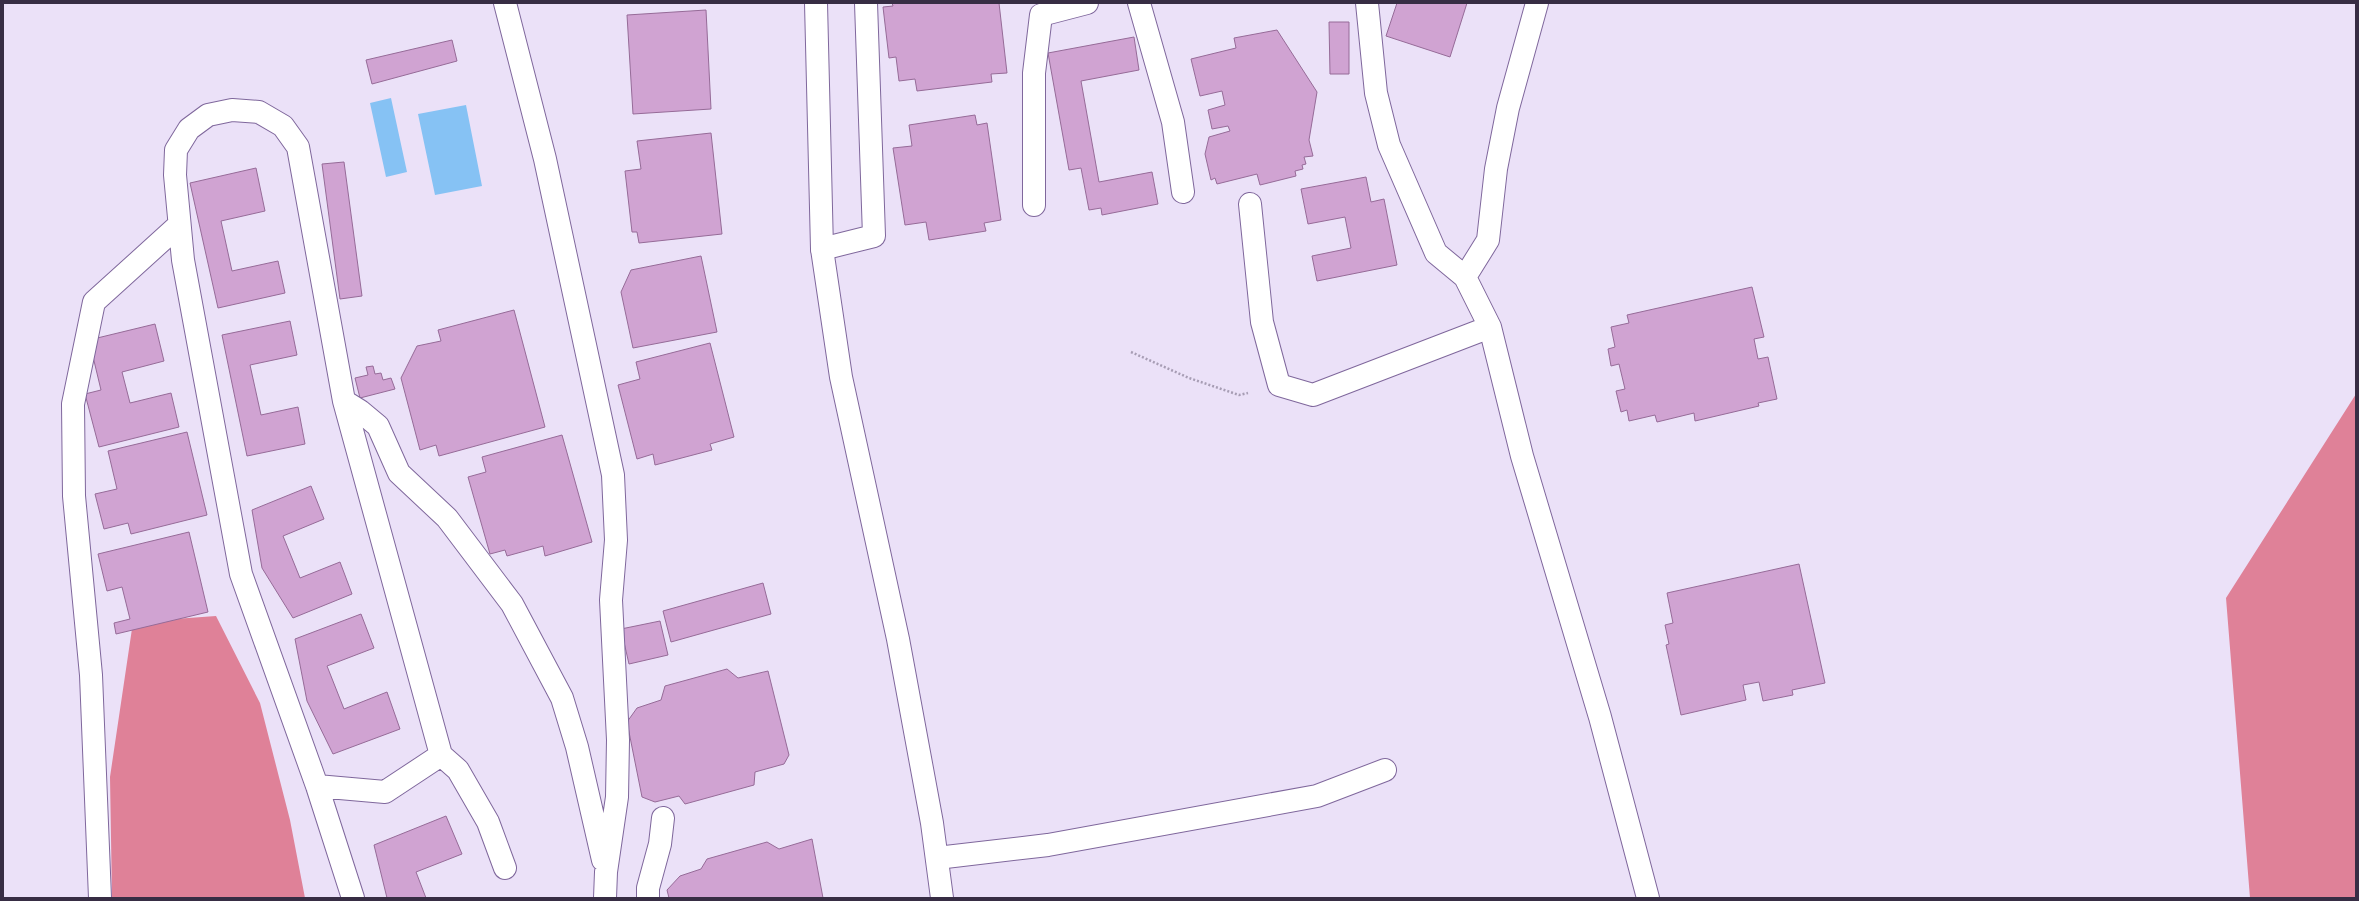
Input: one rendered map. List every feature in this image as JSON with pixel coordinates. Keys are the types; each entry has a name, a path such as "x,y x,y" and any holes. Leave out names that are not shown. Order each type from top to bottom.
{"street":[{"path":"505,3 545,159 613,474 616,540 611,600 618,747 617,797 606,872 606,898"},
{"path":"816,3 822,249 841,377 898,639 942,898"},
{"path":"822,249 874,236 866,3"},
{"path":"1034,205 1034,73 1040,9 1088,3"},
{"path":"1138,3 1173,122 1183,192"},
{"path":"1367,3 1376,93 1390,145 1436,253 1465,277 1490,327 1522,456 1600,717 1648,898"},
{"path":"1465,277 1488,240 1496,169 1508,108 1538,3"},
{"path":"353,898 317,786 241,574 183,260 175,175 176,150 189,129 208,115 232,110 259,112 283,126 298,147 344,401 441,755 458,770 488,822 505,868"},
{"path":"1250,204 1262,322 1279,385 1313,395 1490,327"},
{"path":"100,898 91,674 74,496 74,404 94,302 179,225"},
{"path":"344,401 360,411 378,426 399,473 447,518 512,604 562,698 577,747 606,872"},
{"path":"317,786 385,792 441,755"},
{"path":"936,858 1048,845 1316,796 1385,770"},
{"path":"648,898 648,888 660,844 663,818"}],"path":[{"path":"1131,352 1189,378 1239,395 1279,385"}],"shaded area":[{"path":"2356,394 2356,898 2250,898 2226,598"},
{"path":"216,616 260,703 290,820 305,898 112,898 110,777 133,622"}],"water":[{"path":"391,98 407,172 386,177 370,103"},
{"path":"466,105 482,186 435,195 418,114"}],"building":[{"path":"892,3 999,3 1007,73 991,74 992,82 917,91 915,79 899,81 896,57 889,58 883,7 893,6"},
{"path":"1397,3 1467,3 1450,57 1386,36"},
{"path":"706,10 711,109 633,114 627,15"},
{"path":"1329,22 1349,22 1349,74 1330,74"},
{"path":"1277,30 1317,92 1309,140 1313,156 1304,157 1306,164 1302,165 1303,169 1295,171 1296,176 1260,185 1257,174 1217,184 1215,178 1211,180 1205,154 1209,137 1230,131 1228,126 1212,129 1208,110 1225,105 1222,91 1200,96 1191,59 1236,48 1234,38"},
{"path":"1134,37 1139,70 1081,81 1099,182 1152,172 1158,204 1102,215 1101,208 1089,210 1081,168 1069,170 1048,53"},
{"path":"452,40 457,61 372,84 366,60"},
{"path":"975,115 977,125 987,123 1001,220 984,223 986,231 929,240 926,222 905,225 893,148 912,146 909,125"},
{"path":"711,133 722,234 639,243 637,232 632,232 625,171 641,169 637,141"},
{"path":"344,162 362,296 340,299 322,164"},
{"path":"256,168 265,211 221,221 232,271 278,261 285,293 218,308 190,183"},
{"path":"1366,177 1371,202 1384,199 1397,265 1317,281 1312,256 1351,248 1345,217 1308,224 1301,189"},
{"path":"701,256 717,332 633,348 621,292 631,270"},
{"path":"1752,287 1764,337 1754,339 1758,359 1768,357 1777,399 1758,403 1759,406 1695,421 1694,413 1657,422 1655,415 1629,421 1627,410 1621,412 1616,391 1625,389 1619,364 1611,366 1608,349 1615,347 1611,327 1629,323 1627,315"},
{"path":"514,310 545,427 439,456 436,445 420,450 401,378 417,346 441,341 438,330"},
{"path":"290,321 297,355 250,365 261,415 298,407 305,444 247,456 222,335"},
{"path":"155,324 164,361 122,372 130,403 171,393 179,427 99,447 85,394 101,390 89,340"},
{"path":"710,343 734,437 710,444 712,450 655,465 653,454 637,459 618,385 640,379 636,362"},
{"path":"373,366 375,374 381,373 383,380 391,378 395,389 360,398 355,378 368,375 366,367"},
{"path":"187,432 207,515 131,534 128,523 104,529 95,494 117,489 108,451"},
{"path":"562,435 592,542 545,556 543,546 507,556 505,550 490,554 468,477 486,472 482,457"},
{"path":"311,486 324,519 283,536 300,578 340,562 352,594 293,618 262,568 252,510"},
{"path":"189,532 208,612 116,634 114,623 130,619 122,587 107,591 98,554"},
{"path":"1799,564 1825,683 1792,690 1793,695 1763,701 1759,682 1743,685 1746,700 1681,715 1666,645 1669,644 1665,625 1673,623 1667,593"},
{"path":"763,583 771,614 671,642 663,611"},
{"path":"361,614 374,648 327,666 344,709 387,692 400,729 333,754 307,701 295,639"},
{"path":"660,621 668,655 629,664 621,629"},
{"path":"727,669 738,678 768,671 789,755 784,764 755,772 754,785 685,804 679,796 655,802 642,797 627,722 637,708 661,700 665,686"},
{"path":"446,816 462,854 416,872 426,898 387,898 374,845"},
{"path":"812,839 823,898 669,898 667,890 680,876 701,869 707,859 767,842 779,849"}]}
